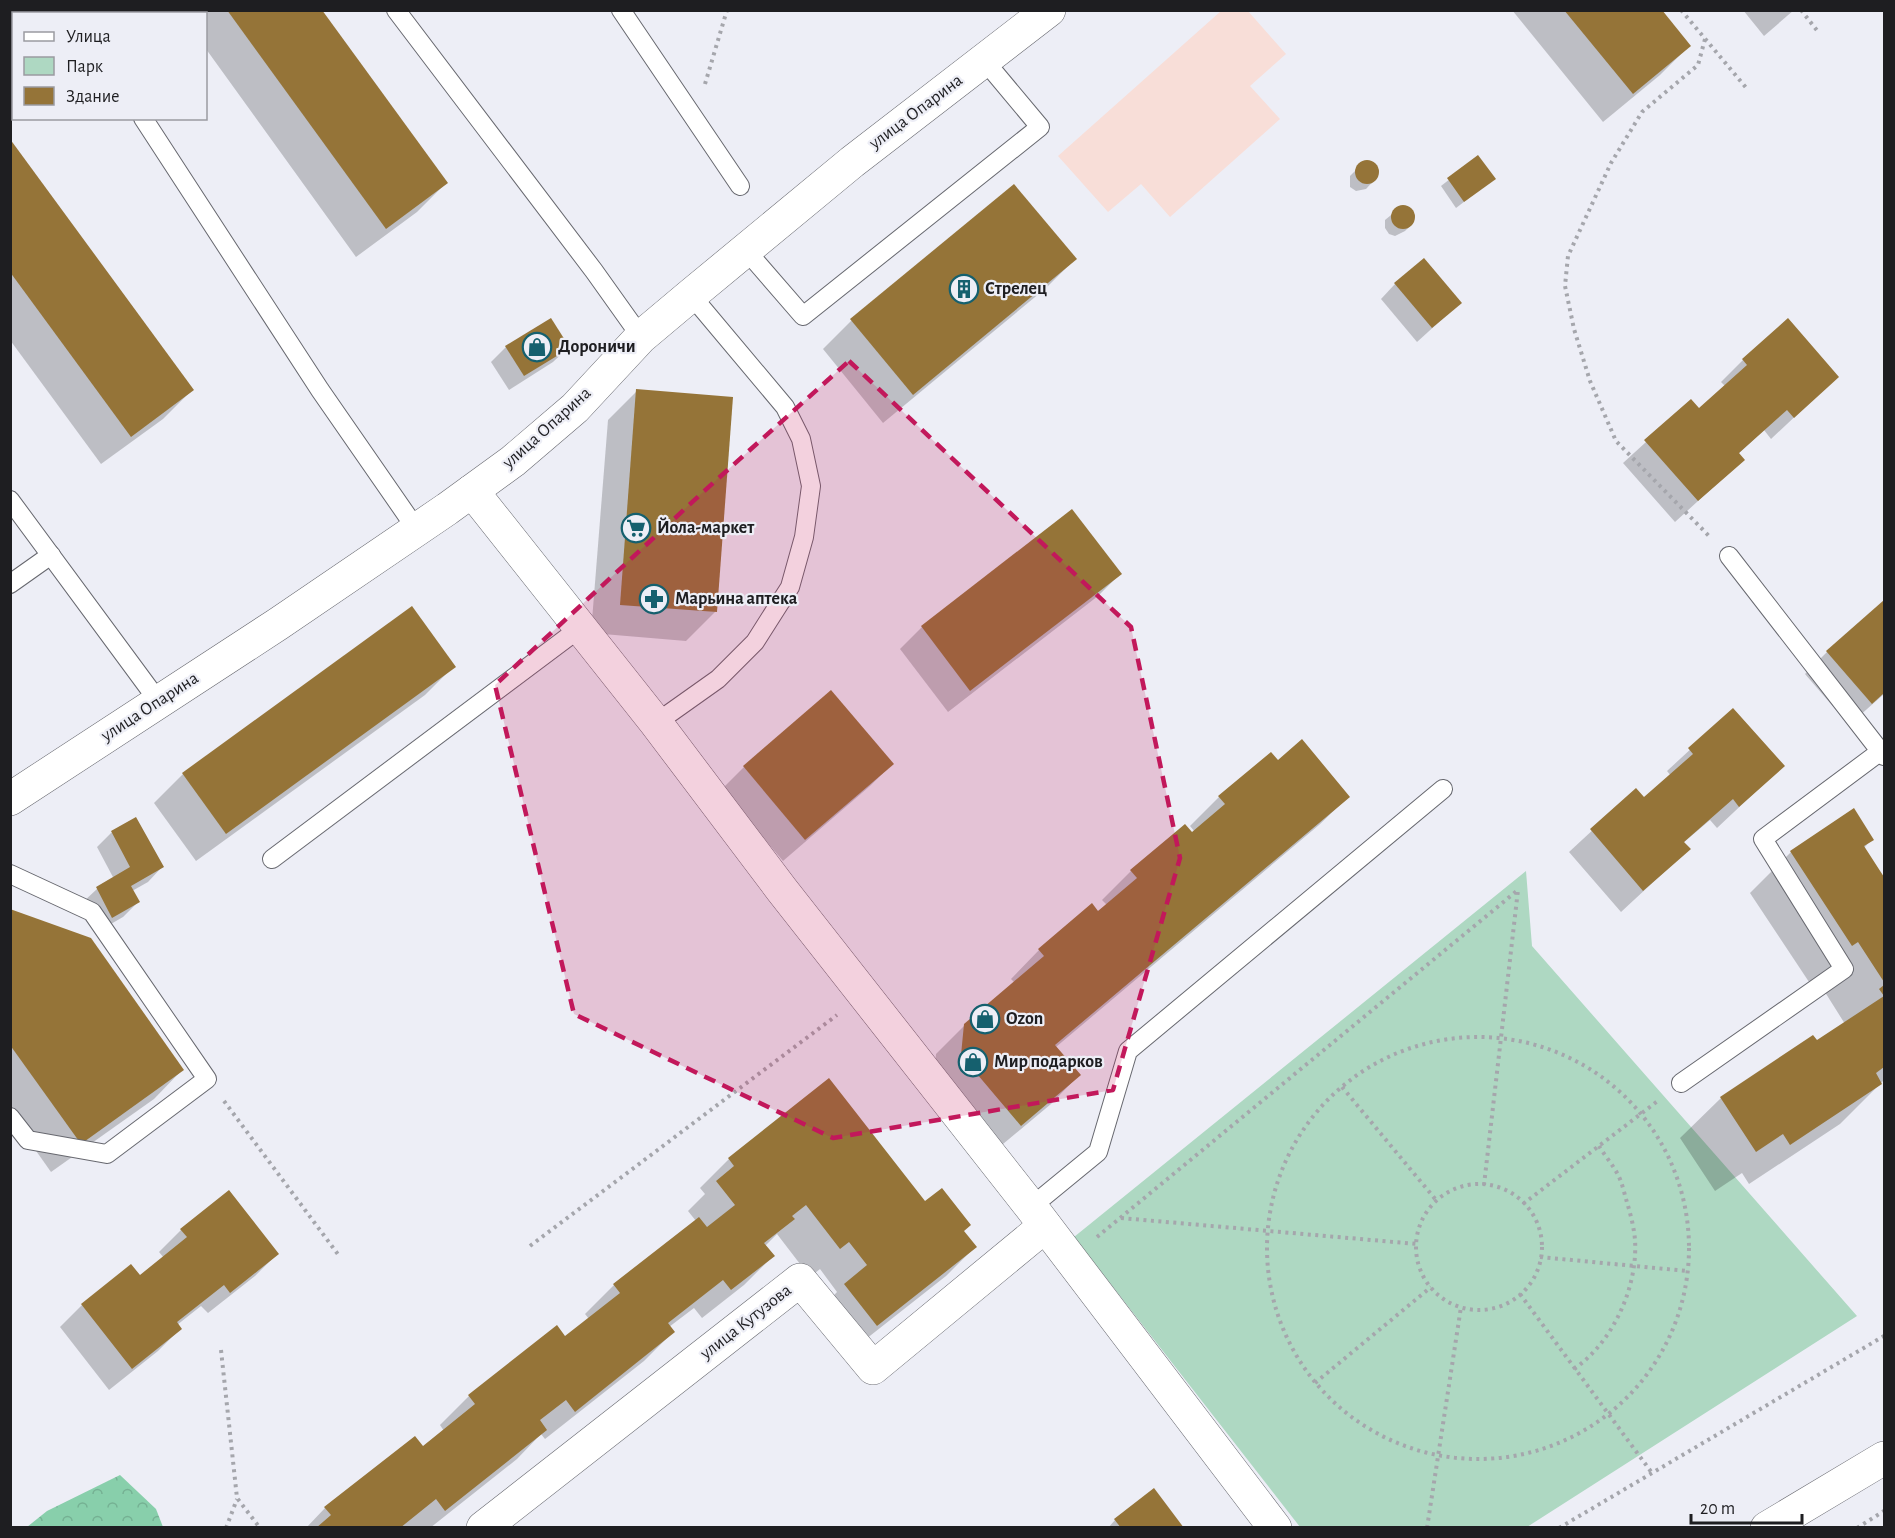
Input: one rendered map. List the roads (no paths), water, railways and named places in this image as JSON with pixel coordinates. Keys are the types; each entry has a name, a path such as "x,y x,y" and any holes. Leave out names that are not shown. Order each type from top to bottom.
{"street":[{"name":"улица Опарина","path":"10,799 417,530 513,461 574,408 640,337 852,162 1049,10"},
{"path":"472,490 656,723 782,890 1038,1216 1275,1527"},
{"name":"улица Кутузова","path":"483,1527 800,1280 873,1368 1038,1216"},
{"path":"1767,1527 1884,1458"}],"lane":[{"path":"396,10 594,271 640,337"},
{"path":"621,10 740,186"},
{"path":"746,249 803,316 1040,127 984,60"},
{"path":"143,120 320,390 417,530"},
{"path":"656,723 718,679 761,633 790,587 804,537 811,486 801,439 785,407 691,295"},
{"path":"10,500 159,702"},
{"path":"10,584 51,555"},
{"path":"1681,1083 1844,969 1763,839 1883,753 1729,556"},
{"path":"272,859 580,628"},
{"path":"1038,1216 1098,1152 1128,1051 1443,789"},
{"path":"10,874 92,912 207,1079 107,1154 28,1140 10,1117"}],"place":[{"name":"Стрелец","path":"964,289"},
{"name":"Дороничи","path":"537,347"},
{"name":"Йола-маркет","path":"636,528"},
{"name":"Марьина аптека","path":"654,599"},
{"name":"Ozon","path":"985,1019"},
{"name":"Мир подарков","path":"973,1062"}]}
